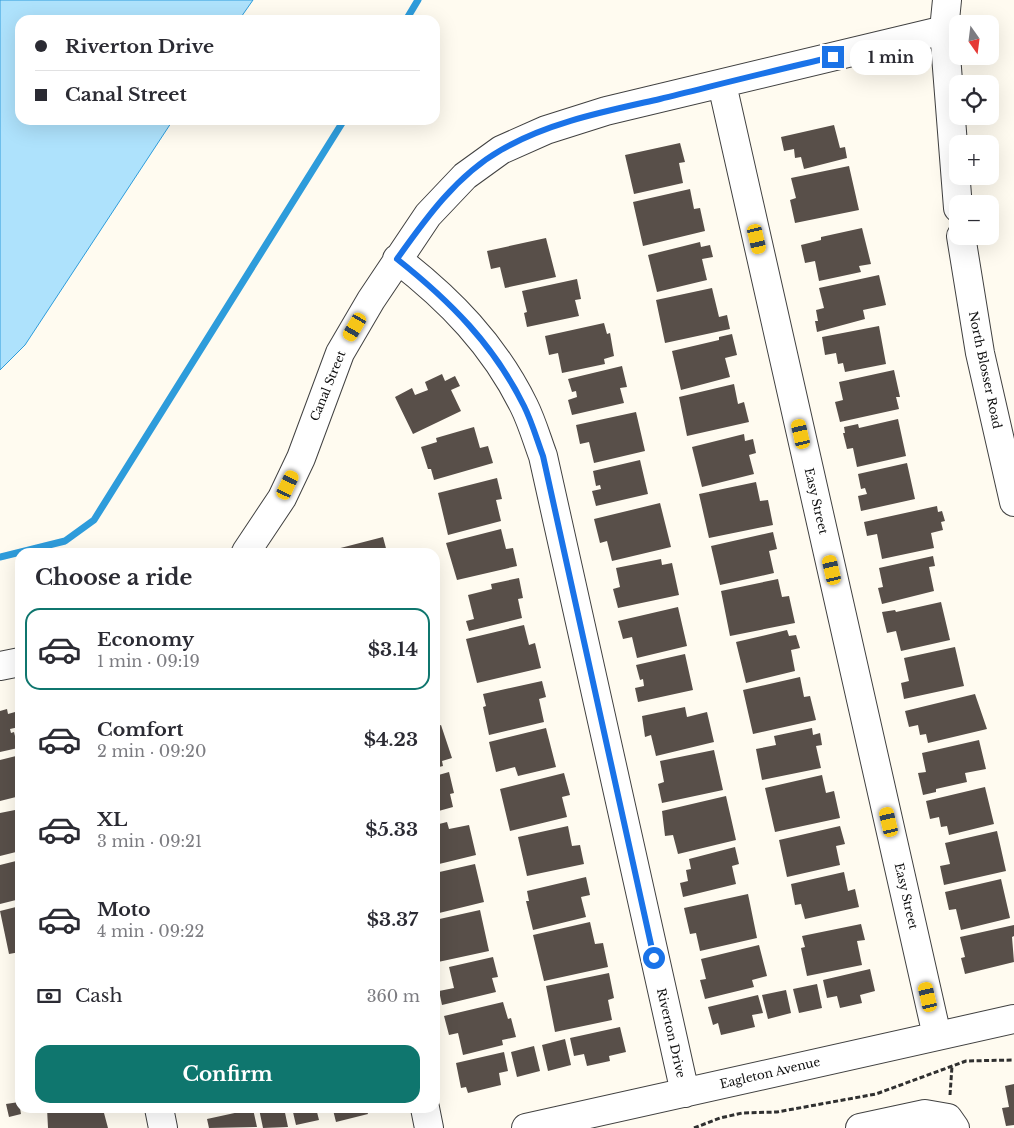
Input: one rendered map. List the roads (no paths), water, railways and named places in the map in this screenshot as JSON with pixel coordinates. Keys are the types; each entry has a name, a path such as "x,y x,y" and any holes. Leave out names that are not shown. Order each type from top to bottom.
{"street":[{"path":"947,0 944,30 957,195"},
{"name":"Canal Street","path":"249,548 282,498 300,458 340,353 397,259 428,214 465,176 501,150 546,130 606,111 944,30"},
{"name":"Easy Street","path":"722,84 937,1036"},
{"name":"North Blosser Road","path":"962,245 980,353 1014,502"},
{"name":"Riverton Drive","path":"397,259 459,312 483,339 525,407 543,456 684,1092"},
{"path":"0,666 15,663"},
{"name":"Eagleton Avenue","path":"526,1128 1014,1019"},
{"path":"160,1113 163,1128"},
{"path":"425,1113 429,1128"},
{"path":"860,1128 925,1114 952,1123"}],"water":[{"path":"0,0 253,0 242,15 15,15 15,125 170,125 25,345 0,370"}],"waterway":[{"path":"409,15 418,0"},
{"path":"37,548 65,541 94,520 341,125"},
{"path":"0,557 15,553"}]}
